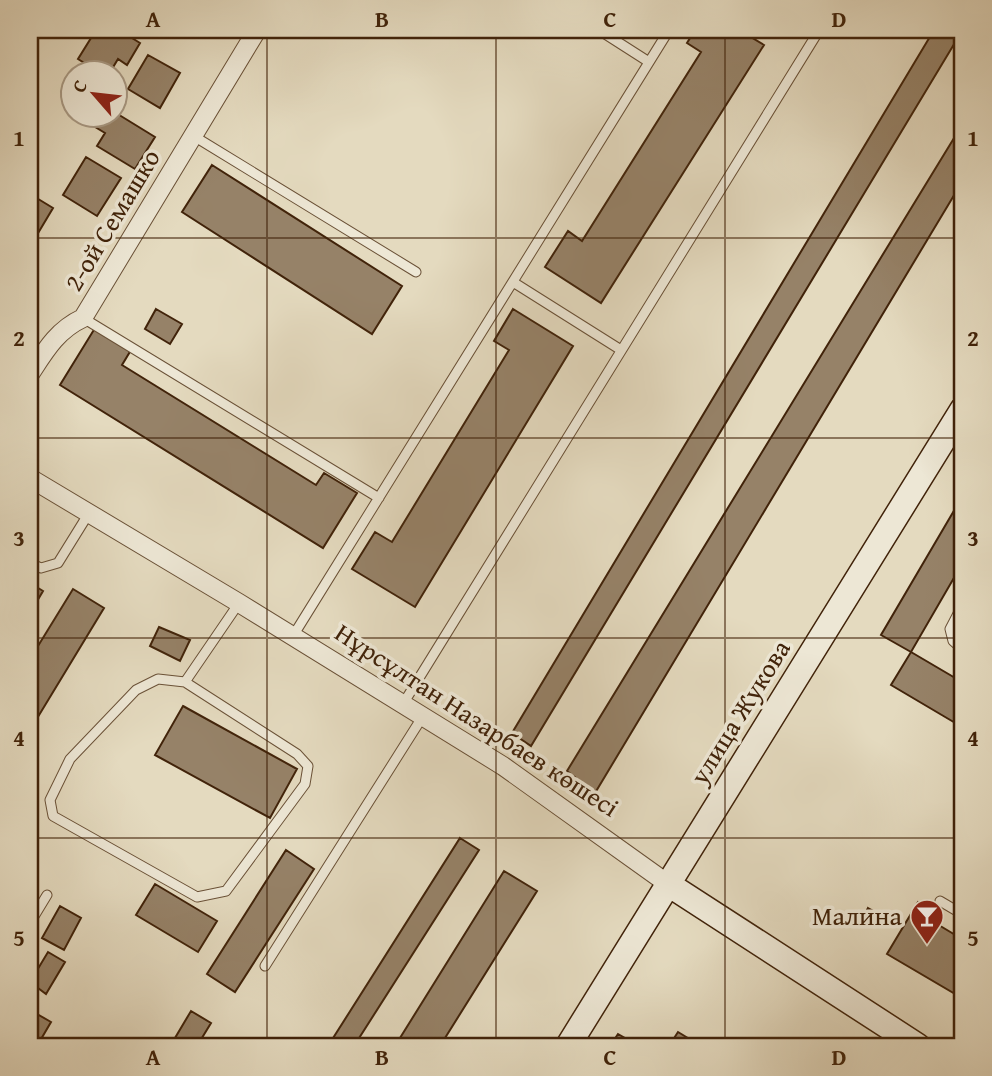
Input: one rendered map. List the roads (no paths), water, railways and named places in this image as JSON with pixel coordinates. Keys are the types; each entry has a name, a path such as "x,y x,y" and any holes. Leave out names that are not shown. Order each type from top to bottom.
{"main road":[{"name":"улица Жукова","path":"568,1046 962,410"},
{"name":"Нұрсұлтан Назарбаев көшесі","path":"668,884 918,1046"}],"street":[{"name":"2-ой Семашко","path":"30,374 57,335 69,324 83,318 257,30"},
{"name":"Нұрсұлтан Назарбаев көшесі","path":"32,484 89,513 503,766 668,884"}],"lane":[{"path":"599,30 649,62"},
{"path":"293,636 669,30"},
{"path":"403,704 817,30"},
{"path":"192,135 416,272"},
{"path":"513,282 621,351"},
{"path":"83,318 379,498"},
{"path":"30,563 41,568 58,563 89,513"},
{"path":"185,682 239,603"},
{"path":"962,607 950,629 953,641 962,649"},
{"path":"158,679 185,682 297,754 308,766 306,784 226,891 197,897 53,816 50,800 70,760 136,690 158,679"},
{"path":"265,966 423,716"},
{"path":"30,923 47,895"},
{"path":"940,901 962,914"}],"place":[{"name":"Малина","path":"927,946"}]}
